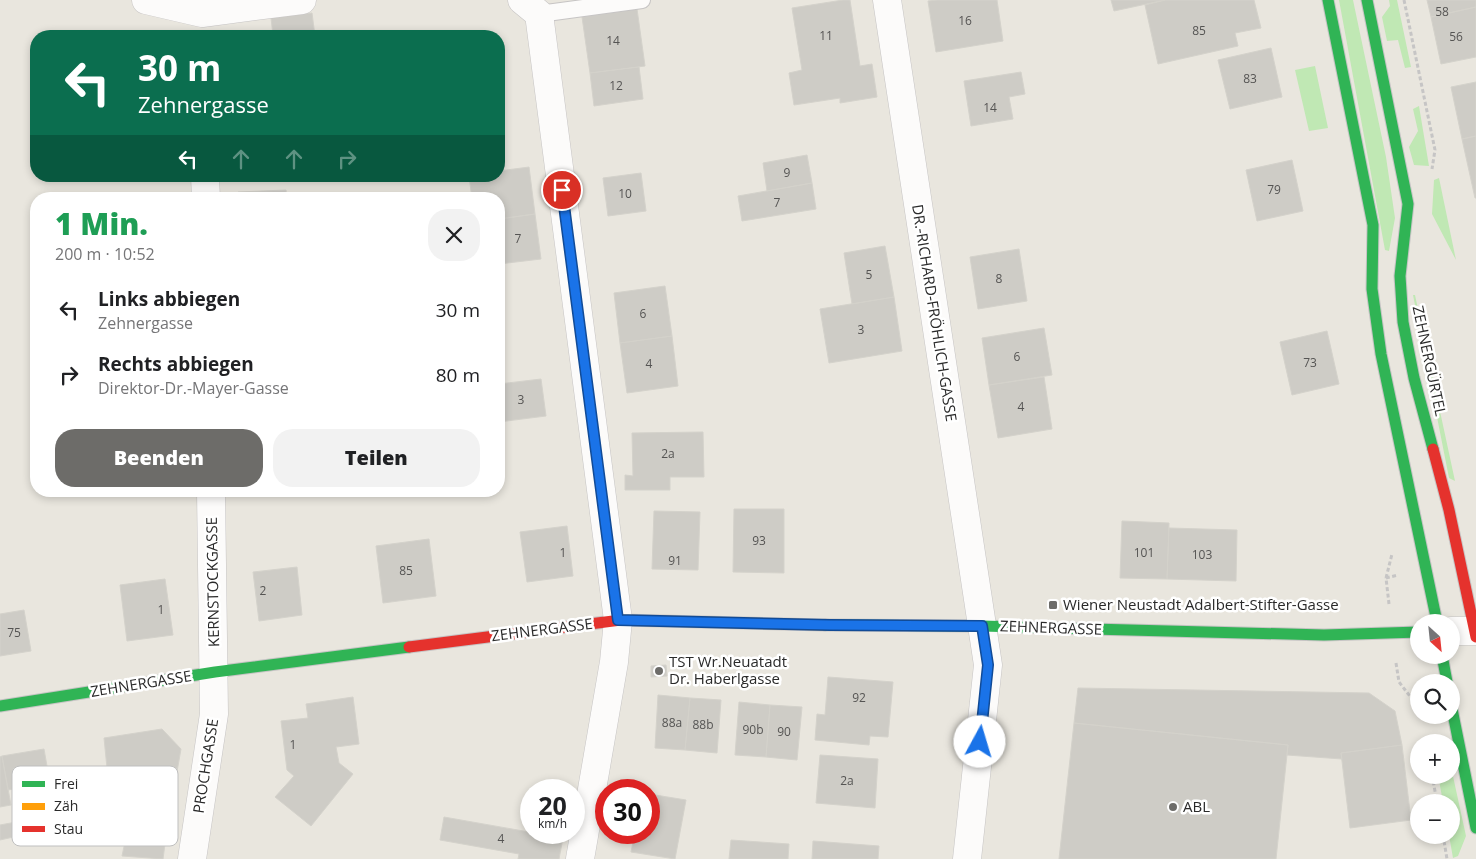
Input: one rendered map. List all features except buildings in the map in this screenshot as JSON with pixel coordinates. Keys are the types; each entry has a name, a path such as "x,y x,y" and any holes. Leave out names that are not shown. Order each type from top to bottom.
{"main road":[{"path":"1328,0 1373,225 1372,289 1381,354 1436,614"},
{"name":"ZEHNERGÜRTEL","path":"1367,0 1408,204 1400,276 1403,322 1414,378 1449,510 1470,633"},
{"name":"ZEHNERGASSE","path":"0,706 215,672 618,620 830,625 982,626 1324,635 1410,632"},
{"path":"1455,724 1476,828"}],"street":[{"path":"146,0 203,25 302,0"},
{"name":"DR.-RICHARD-FRÖHLICH-GASSE","path":"887,0 988,665 967,859"},
{"path":"531,7 618,620 614,662 580,859"},
{"name":"KERNSTOCKGASSE","path":"211,497 215,672"},
{"name":"PROCHGASSE","path":"192,859 214,714 215,672"}],"lane":[{"path":"531,7 642,0"}],"path":[{"path":"1445,844 1448,859"}],"green space":[{"path":"1339,0 1353,0 1386,157 1395,218 1389,251 1385,250"},
{"path":"1389,0 1397,0 1411,67 1405,68 1398,40 1387,41 1382,17 1390,6"},
{"path":"1315,66 1328,128 1309,131 1295,70"},
{"path":"1419,106 1429,166 1414,165 1409,147 1418,131 1413,109"},
{"path":"1439,178 1456,260 1432,214 1434,180"},
{"path":"1413,295 1415,295 1455,481 1449,478"},
{"path":"1440,784 1455,784 1457,794 1442,794"},
{"path":"1460,808 1466,836 1458,856 1453,858 1451,844 1460,844"}],"traffic: fast":[{"path":"1328,0 1373,225 1372,289 1381,354 1435,614"},
{"path":"1367,0 1408,204 1400,276 1403,322 1414,378 1433,449"},
{"path":"825,625 982,626 1324,635 1410,632"},
{"path":"0,706 215,672 409,647"},
{"path":"1444,664 1446,674"},
{"path":"1455,724 1476,828"}],"traffic: slow":[{"path":"621,620 825,625"}],"traffic: jam":[{"path":"1433,449 1449,510 1476,637"},
{"path":"409,647 621,620"}],"place":[{"name":"Wiener Neustadt Adalbert-Stifter-Gasse","path":"1053,605"},
{"name":"TST Wr.Neuatadt Dr. Haberlgasse","path":"659,671"},
{"name":"ABL","path":"1173,807"}],"route":[{"path":"562,190 618,620 830,625 982,626 988,665 980,742"}]}
